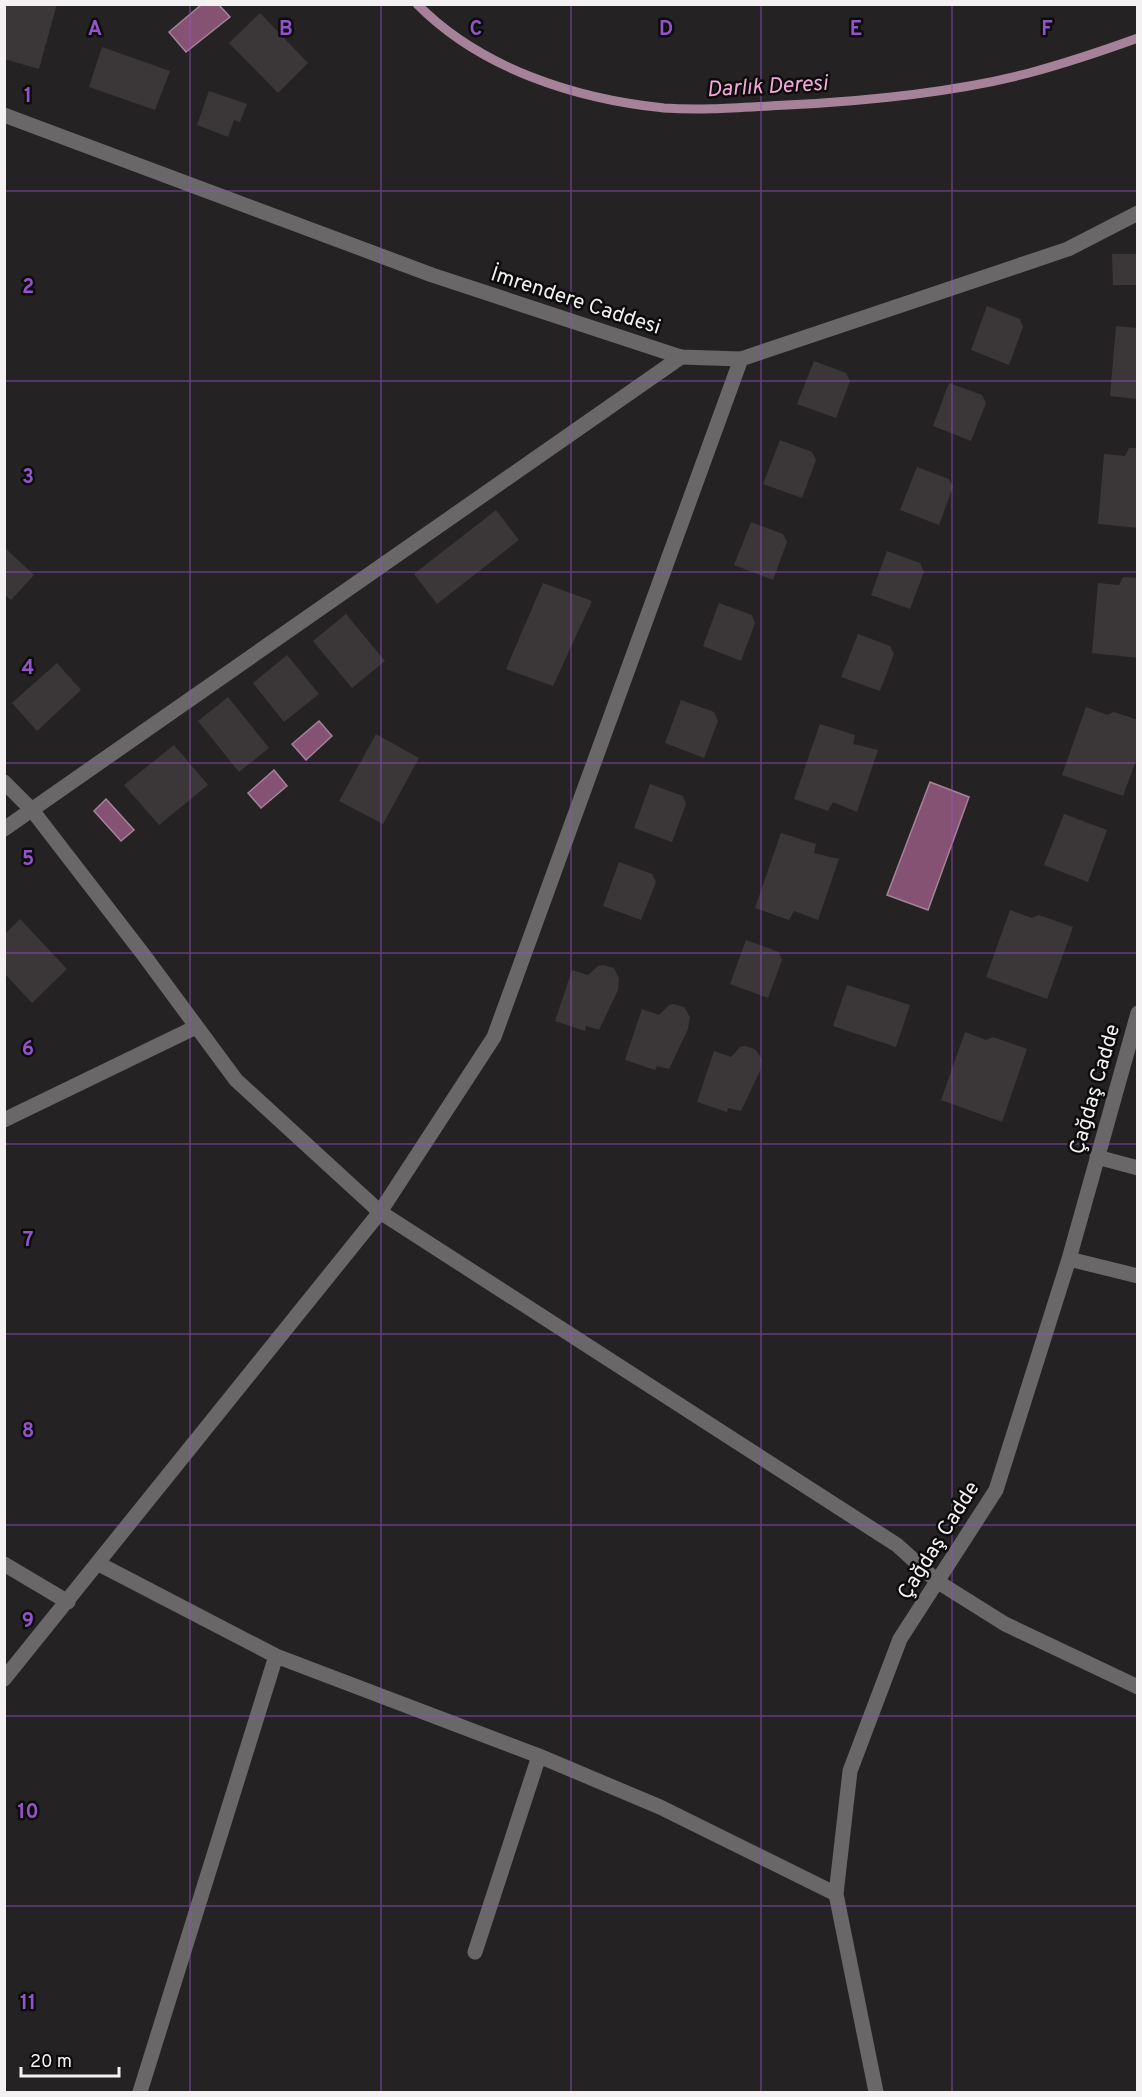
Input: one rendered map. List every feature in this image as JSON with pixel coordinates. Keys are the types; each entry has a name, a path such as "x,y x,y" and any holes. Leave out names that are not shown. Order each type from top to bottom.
{"street":[{"name":"İmrendere Caddesi","path":"4,115 432,275 681,357 741,359 1068,249 1137,213"},
{"path":"4,829 681,357"},
{"path":"4,1679 99,1564 380,1212 494,1037 741,359"},
{"path":"4,782 32,810 236,1080 380,1212 897,1545 938,1581 1005,1624 1137,1687"},
{"name":"Çağdaş Cadde","path":"876,2092 836,1894 850,1771 900,1639 996,1490 1069,1259 1137,1012"},
{"path":"4,1120 196,1027"},
{"path":"1097,1157 1137,1168"},
{"path":"1069,1259 1137,1276"},
{"path":"4,1564 68,1602"},
{"path":"99,1564 276,1656 539,1756 660,1807 836,1894"},
{"path":"140,2092 276,1656"},
{"path":"475,1952 539,1756"}],"shaded area":[{"path":"201,5 219,5 230,17 186,52 169,32"},
{"path":"319,721 332,736 306,760 292,744"},
{"path":"274,770 287,786 261,808 248,793"},
{"path":"930,782 969,797 928,910 887,895"},
{"path":"106,799 134,830 121,841 94,811"}],"building":[{"path":"4,4 57,4 39,69 4,59"},
{"path":"260,13 308,63 278,93 229,43"},
{"path":"102,47 170,71 155,110 89,87"},
{"path":"209,91 247,104 240,122 234,120 228,137 197,125"},
{"path":"1112,254 1138,254 1138,285 1113,285"},
{"path":"987,306 1020,319 1023,327 1009,365 971,350"},
{"path":"1116,326 1138,328 1138,399 1110,396"},
{"path":"814,361 846,373 850,381 836,418 797,404"},
{"path":"949,383 982,395 986,403 971,441 933,426"},
{"path":"780,440 812,452 816,460 802,498 763,484"},
{"path":"1129,448 1138,448 1138,528 1098,524 1104,454 1125,456"},
{"path":"917,467 949,479 953,487 939,525 900,510"},
{"path":"496,510 519,540 437,604 414,574"},
{"path":"751,522 783,534 787,542 773,580 734,565"},
{"path":"4,547 34,575 11,600 4,594"},
{"path":"887,551 920,563 924,572 910,609 871,595"},
{"path":"1123,577 1138,578 1138,658 1092,653 1098,583 1119,585"},
{"path":"543,583 592,601 553,686 506,669"},
{"path":"719,603 752,615 755,623 741,661 703,646"},
{"path":"346,614 385,661 352,688 313,641"},
{"path":"858,634 890,646 894,654 880,691 841,677"},
{"path":"287,655 319,694 284,722 253,683"},
{"path":"57,663 81,690 37,731 12,703"},
{"path":"228,697 269,748 239,772 198,721"},
{"path":"681,700 714,712 718,721 704,758 665,743"},
{"path":"1086,707 1107,715 1114,712 1138,720 1138,755 1123,796 1062,775"},
{"path":"820,724 855,735 853,744 878,750 857,812 833,802 828,811 794,799"},
{"path":"376,734 419,758 383,824 339,801"},
{"path":"174,745 208,785 159,825 124,785"},
{"path":"650,784 683,796 686,804 672,842 634,828"},
{"path":"1064,814 1107,830 1088,882 1044,865"},
{"path":"781,833 816,844 814,853 839,859 818,920 794,911 789,920 755,908"},
{"path":"619,862 652,874 656,882 641,920 603,906"},
{"path":"1010,910 1032,918 1039,915 1073,927 1047,999 986,977"},
{"path":"20,919 67,969 32,1003 5,974 5,934"},
{"path":"746,940 779,952 782,960 768,998 730,984"},
{"path":"598,966 614,968 619,978 618,990 599,1030 586,1026 585,1031 555,1021 572,970 588,975"},
{"path":"847,985 910,1005 896,1047 833,1026"},
{"path":"673,1004 684,1007 690,1017 688,1029 669,1069 657,1066 655,1070 625,1060 642,1009 659,1015"},
{"path":"965,1032 986,1040 993,1037 1027,1049 1002,1122 941,1100"},
{"path":"740,1047 755,1049 762,1059 760,1071 741,1111 728,1108 727,1112 697,1102 714,1051 731,1057"}],"waterway":[{"name":"Darlık Deresi","path":"417,4 442,27 470,46 532,77 597,97 631,104 679,109 817,103 939,91 1029,73 1138,38"}]}
